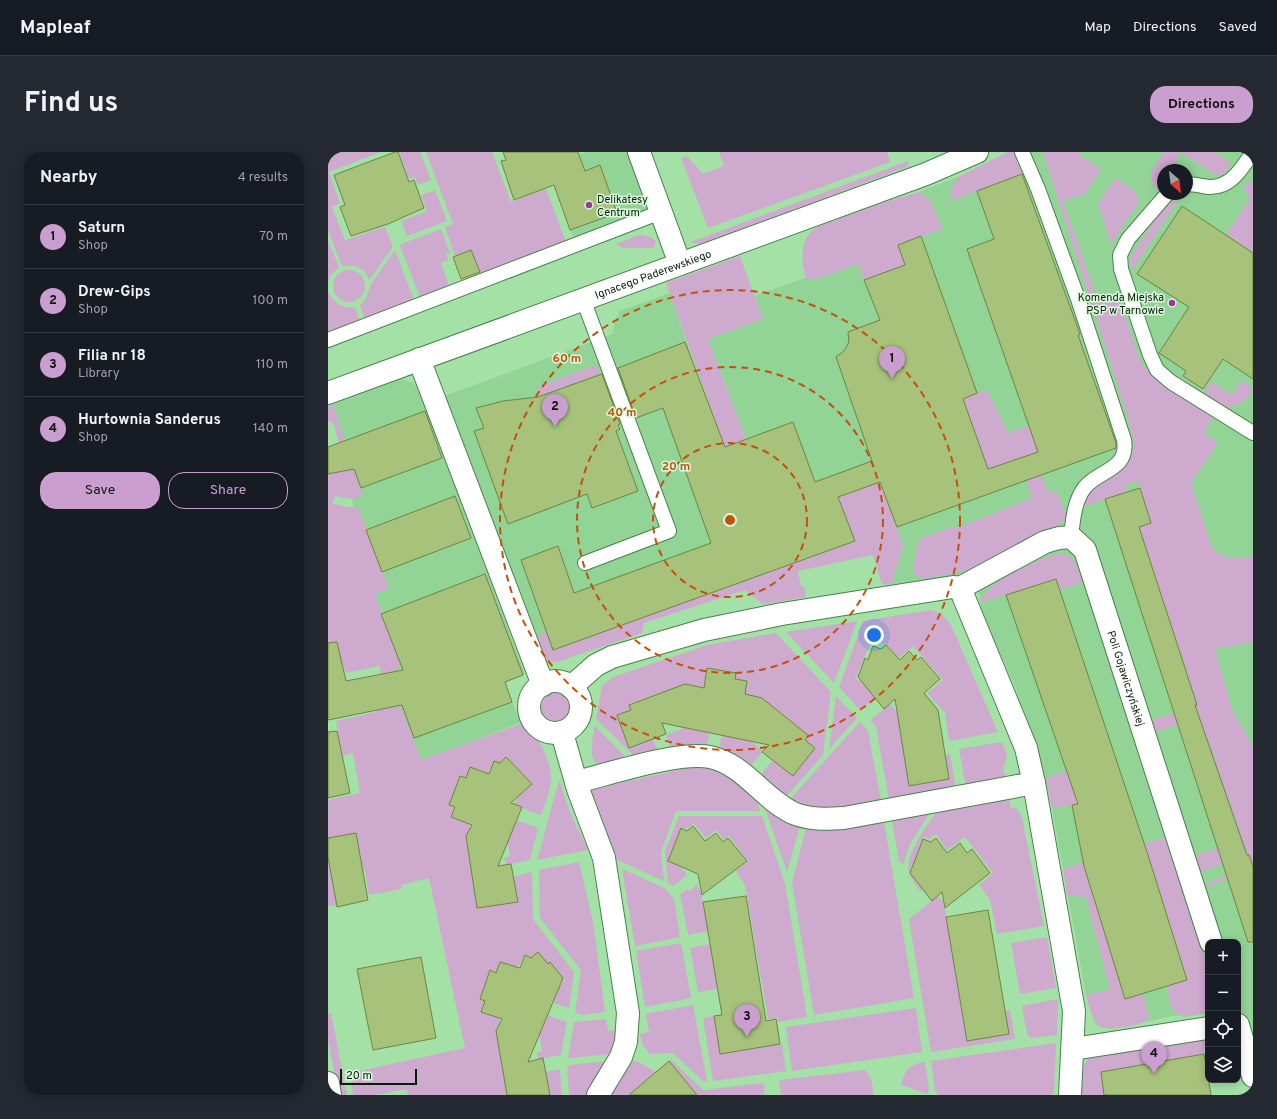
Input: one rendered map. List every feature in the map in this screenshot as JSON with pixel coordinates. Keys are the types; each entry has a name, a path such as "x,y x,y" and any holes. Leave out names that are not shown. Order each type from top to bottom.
{"street":[{"path":"640,152 680,264"},
{"name":"Ignacego Paderewskiego","path":"328,393 926,174 977,152"},
{"path":"419,359 543,685"},
{"path":"571,686 596,665 612,657 704,630 790,613 953,587 960,588 1045,542 1059,538 1071,537"},
{"name":"Poli Gojawiczyńskiej","path":"1071,537 1085,550 1090,562 1210,939"},
{"path":"960,588 1026,748 1034,783 1074,1010 1070,1095"},
{"path":"557,681 571,686 580,700 580,717 576,724 562,733 545,732 536,724 530,713 532,697 543,685 557,681"},
{"path":"562,733 576,782 604,858 628,1013 626,1042 621,1057 598,1095"},
{"path":"576,782 668,759 696,756 710,757 724,762 740,772 792,813 805,817 821,819 844,818 1034,783"},
{"path":"1073,1049 1205,1028"},
{"path":"1241,1035 1253,1076"},
{"path":"328,1084 330,1095"}],"lane":[{"path":"1022,152 1038,189 1078,298 1126,450 1121,459 1111,469 1086,485 1079,496 1075,510 1071,537"},
{"path":"1193,184 1220,186 1230,181 1240,172 1253,152"},
{"path":"1162,200 1128,239 1120,255 1121,269 1137,321 1150,355 1157,370 1171,382 1253,433"},
{"path":"328,340 661,212"},
{"path":"583,299 669,531 585,563"}],"shaded area":[{"path":"328,152 381,152 329,172 340,203 332,207 345,240 385,227 393,247 369,280 362,269 355,266 342,266 328,231"},
{"path":"399,152 420,152 431,180 418,185 415,177 409,179"},
{"path":"426,152 492,152 511,202 546,189 566,242 480,275 471,250 455,256 445,227 453,224"},
{"path":"586,152 634,152 639,167 635,175 648,210 574,239 553,183 579,155"},
{"path":"719,152 887,152 890,162 708,228 681,158 687,156 703,174 724,166"},
{"path":"1008,152 1253,152 1253,1031 1248,1019 1241,1013 1241,939 1205,939 1205,1014 1185,1017 1177,1015 1111,1029 1100,1027 1095,1023 1086,995 1052,808 1036,742 1012,679 981,613 980,596 977,589 951,577 891,584 903,545 864,488 777,520 708,338 763,319 755,296 942,229 930,200 919,192 960,176"},
{"path":"1008,152 1015,152 1025,173 950,201 952,186 960,176"},
{"path":"1043,152 1080,152 1079,155 1101,169 1085,194 1063,201 1099,304 1118,297 1141,363 1149,372 1166,386 1213,417 1204,433 1218,443 1191,483 1211,545 1215,550 1219,554 1229,558 1253,556 1253,642 1215,649 1232,710 1253,746 1253,865 1248,855 1200,872 1195,856 1241,839 1199,717 1155,732 1152,720 1197,705 1139,527 1151,523 1138,481 1125,485 1127,492 1082,507 1091,492 1121,471 1127,465 1133,452 1133,441 1126,412"},
{"path":"1164,152 1180,152 1175,164 1157,164 1157,189 1155,188 1149,175"},
{"path":"1180,152 1214,152 1231,163 1223,175 1214,174"},
{"path":"908,161 909,166 703,244 691,242"},
{"path":"1115,178 1135,191 1139,202 1111,244 1098,203"},
{"path":"1248,181 1253,184 1253,253 1226,235 1250,198 1243,187"},
{"path":"435,190 447,221 407,236 401,221 427,211 421,195"},
{"path":"919,192 930,200 943,229 898,245 905,265 864,280 858,264 820,278 807,280 803,264 803,247 807,237 814,229 882,203"},
{"path":"1175,200 1177,202 1132,271 1130,262 1131,256 1163,208"},
{"path":"441,229 450,253 446,254 448,260 441,263 449,286 420,297 400,246 401,244"},
{"path":"639,235 652,238 656,242 654,248 622,248 616,244"},
{"path":"328,240 339,267 330,276 328,282"},
{"path":"395,250 414,300 365,320 360,305 366,299 371,284"},
{"path":"740,256 763,319 708,339 777,520 864,488 857,467 872,460 903,545 893,581 891,584 884,585 881,582 873,555 798,571 801,586 804,586 806,597 763,604 745,590 644,623 642,633 557,662 545,661 533,642 541,633 546,632 553,650 770,572 666,283","holes":["791,524 855,541 805,560"]},
{"path":"349,270 355,271 362,277 365,286 364,292 358,299 349,302 343,301 336,295 333,286 334,280 340,273"},
{"path":"328,291 332,299 338,304 346,307 355,307 360,322 328,335"},
{"path":"670,293 770,572 553,650 533,642 442,397 613,334 615,320 620,311"},
{"path":"596,365 600,374 540,396 537,387"},
{"path":"402,379 413,383 420,391 525,674 505,682 520,723 407,766 365,557 337,432 329,406"},
{"path":"1241,380 1253,388 1249,396 1237,405 1227,407 1222,406 1203,395 1211,381 1232,395"},
{"path":"987,390 1008,433 1053,418 1089,433 988,469 972,424 961,400"},
{"path":"333,405 363,496 352,499 335,496 332,503 346,507 358,507 389,589 375,594 401,666 394,672 394,683 400,704 421,760 523,723 533,733 543,748 549,765 551,779 541,815 514,805 517,797 532,784 506,757 500,763 494,761 487,775 466,778 460,776 450,805 463,814 470,828 466,836 472,839 467,846 477,908 517,902 508,878 532,872 533,919 574,972 569,1008 546,1000 550,992 565,980 550,962 548,964 525,955 517,969 500,962 496,973 491,971 480,999 485,1001 481,1011 499,1017 500,1022 496,1031 507,1095 408,1095 406,1089 376,1095 353,1095 350,1073 465,1048 429,878 401,885 401,889 369,895 365,870 363,870 356,833 328,838 328,800 360,793 353,753 328,759 328,733 338,731 336,721 376,712 375,700 386,697 379,666 345,673 344,665 328,668 328,474 345,470 334,424 328,421 328,406"},
{"path":"1041,474 1048,493 1056,490 1067,518 1055,527 977,567 965,571 923,579 914,574 913,569 919,539 955,526 957,528 1032,498 1026,480"},
{"path":"1058,553 1064,554 1072,559 1083,582 1059,590 1055,579 1032,586 1091,763 1144,844 1165,838 1205,959 1205,1012 1183,1015 1173,1011 1168,985 1187,979 1148,854 1086,874 1125,999 1143,993 1149,1018 1140,1024 1133,1026 1105,1028 1100,1027 1092,1016 1086,995 1110,989 1086,897 1067,895 1063,868 1106,857 1095,801 1052,808 1046,778 1089,763 1030,587 980,603 984,594 1000,580 1022,568"},
{"path":"931,610 942,614 951,625 998,732 949,741 945,713 927,693 943,680 913,646 899,658 885,643 870,644 855,679 874,688 879,695 860,710 839,687 863,621"},
{"path":"857,621 834,683 786,632"},
{"path":"776,633 831,692 823,755 786,797 760,776 773,760 793,776 815,748 805,740 809,736 781,713 763,705 764,698 745,694 747,681 735,679 735,673 707,668 704,687 663,692 629,704 631,710 617,715 629,748 653,739 658,753 638,760 596,719 602,686 613,677 707,645"},
{"path":"556,693 562,694 570,702 570,714 562,722 556,723 550,722 542,714 541,708 542,702 550,694"},
{"path":"836,696 857,718 829,749"},
{"path":"890,704 897,712 909,786 949,779 947,762 939,755 950,754 956,788 889,800 876,726 870,720"},
{"path":"701,722 711,724 707,744 672,750 666,735"},
{"path":"860,722 868,731 881,801 846,807 824,808 801,804 790,799"},
{"path":"594,727 596,727 629,760 600,766 596,763 592,754"},
{"path":"733,727 763,751 750,767 719,748 722,734"},
{"path":"1002,742 1007,756 1003,769 1007,780 966,787 959,749"},
{"path":"696,766 713,768 736,783 757,801 760,811 676,811 661,852 664,881 617,860 612,854 590,790"},
{"path":"559,780 570,812 588,850 537,860"},
{"path":"1003,799 1010,800 1010,807 1017,809 1022,818 1044,926 997,934 990,900 979,885 993,873 965,837 947,850 936,834 930,839 924,837 910,872 930,884 920,891 911,877 908,865 917,841 936,812"},
{"path":"765,809 777,817 800,826 787,872"},
{"path":"929,814 910,844 903,865 899,861 892,821"},
{"path":"679,816 762,816 785,884 807,1017 778,1022 777,1018 768,1019 745,885 736,871 748,861 729,836 724,840 716,830 706,838 694,824 686,829 682,827 668,861 681,867 687,875 673,886 668,884 665,851"},
{"path":"517,820 538,828 530,860 506,865 504,858 510,856 505,826"},
{"path":"884,822 914,998 814,1015 792,882 806,828 839,830"},
{"path":"328,857 337,905 328,906"},
{"path":"579,862 593,922 605,1012 581,1015 575,1012 581,970 540,918 539,870"},
{"path":"1253,865 1253,876 1228,879 1205,887 1204,884"},
{"path":"622,869 665,888 674,899 680,937 635,946"},
{"path":"696,885 701,892 708,931 688,935 680,894 688,889 690,891"},
{"path":"938,896 944,903 967,1041 1009,1034 1006,1018 1000,1011 1010,1010 1015,1039 931,1052 909,919"},
{"path":"1047,937 1056,988 1020,994 1011,943"},
{"path":"681,943 691,998 645,1007 636,951"},
{"path":"710,944 718,989 698,992 690,948"},
{"path":"1058,999 1057,1035 1030,1038 1027,1034 1022,1006"},
{"path":"693,1005 707,1081 704,1082 673,1053 650,1054 642,1044 640,1034 649,1032 646,1014"},
{"path":"916,1008 922,1052 792,1071 786,1027"},
{"path":"331,1012 347,1095 339,1095 328,1040 328,1015"},
{"path":"541,1013 567,1022 561,1055 538,1059 537,1052 542,1051 537,1022"},
{"path":"714,1016 721,1054 782,1044 786,1071 713,1081 703,1018"},
{"path":"606,1019 608,1031 622,1029 613,1054 568,1058 574,1022"},
{"path":"1205,1039 1205,1050 1203,1050 1204,1054 1101,1072 1104,1095 1081,1095 1084,1065 1089,1058"},
{"path":"1056,1043 1054,1093 1051,1095 937,1095 938,1093 935,1092 931,1061"},
{"path":"670,1059 703,1090 762,1083 765,1085 764,1095 697,1095 669,1061"},
{"path":"630,1060 639,1062 656,1072 629,1095 606,1095"},
{"path":"609,1061 588,1095 569,1095 567,1067 570,1065"},
{"path":"925,1062 929,1089 927,1094 901,1085 908,1068 915,1064"},
{"path":"560,1069 562,1095 550,1095 541,1073"},
{"path":"865,1070 871,1078 874,1095 781,1095 779,1080"}],"building":[{"path":"398,152 409,182 414,180 424,208 388,224 351,236 340,207 345,205 334,175"},
{"path":"503,152 578,152 585,171 600,165 617,213 570,230 554,185 514,200 501,161 506,160"},
{"path":"1022,174 1080,334 1078,335 1116,443 1116,448 897,527 880,482 838,497 855,541 553,650 521,560 558,546 574,593 711,543 663,408 636,418 618,368 685,342 725,447 793,422 815,482 872,461 836,357 844,351 849,342 848,332 880,320 864,280 905,265 898,245 921,236 977,393 963,399 988,469 1038,452 967,249 994,239 977,191"},
{"path":"1182,206 1253,253 1253,379 1223,359 1203,389 1183,376 1186,371 1159,353 1189,307 1137,274"},
{"path":"471,250 480,272 461,279 453,257"},
{"path":"602,374 620,424 618,425 620,429 616,431 638,491 592,508 587,494 508,524 474,431 484,428 476,408 503,401 538,397"},
{"path":"425,411 442,458 361,488 354,469 328,474 328,447"},
{"path":"1140,488 1151,523 1139,527 1197,705 1195,705 1247,855 1249,855 1253,866 1253,942 1248,942 1105,499"},
{"path":"455,496 471,538 382,572 366,530"},
{"path":"485,574 523,675 505,682 512,702 414,738 402,705 328,720 328,643 337,642 346,681 403,670 381,614"},
{"path":"1056,579 1148,855 1187,980 1125,999 1084,866 1072,805 1078,804 1006,595"},
{"path":"886,645 900,660 909,651 917,660 921,657 940,679 924,693 938,710 949,779 909,786 895,699 884,709 858,677 865,658 868,660 873,646 881,649"},
{"path":"707,668 736,673 735,679 747,681 745,694 762,698 809,736 805,740 815,748 793,776 762,752 769,745 662,723 666,734 629,748 617,715 631,710 629,705 685,684 704,688"},
{"path":"337,731 350,793 328,798 328,732"},
{"path":"506,757 532,784 511,803 522,807 498,866 511,864 518,902 477,908 466,836 472,825 451,817 455,807 449,805 460,776 466,778 470,767 489,774 494,761 500,763"},
{"path":"693,826 705,841 716,833 723,842 728,838 747,861 702,895 698,874 668,861 681,828 687,831"},
{"path":"356,833 368,900 337,907 328,857 328,838"},
{"path":"936,838 947,853 960,843 967,853 972,849 990,873 945,908 942,892 932,901 910,873 923,839 931,842"},
{"path":"746,896 766,1021 776,1019 780,1044 720,1054 714,1016 722,1015 703,902"},
{"path":"988,910 1009,1034 967,1041 946,917"},
{"path":"538,952 548,964 550,962 563,978 528,1062 543,1058 550,1095 507,1095 496,1031 502,1019 481,1012 485,1001 480,999 490,970 496,973 500,962 520,968 525,955 531,958"},
{"path":"421,957 436,1038 373,1050 357,969"},
{"path":"1204,1054 1205,1083 1209,1083 1211,1095 1104,1095 1101,1072"},
{"path":"669,1061 697,1095 629,1095 656,1072"}],"place":[{"name":"Delikatesy Centrum","path":"589,205"},
{"name":"Komenda Miejska PSP w Tarnowie","path":"1172,303"},
{"name":"Saturn","path":"892,379"},
{"name":"Drew-Gips","path":"555,427"},
{"name":"Filia nr 18","path":"747,1037"},
{"name":"Hurtownia Sanderus","path":"1154,1074"}]}
